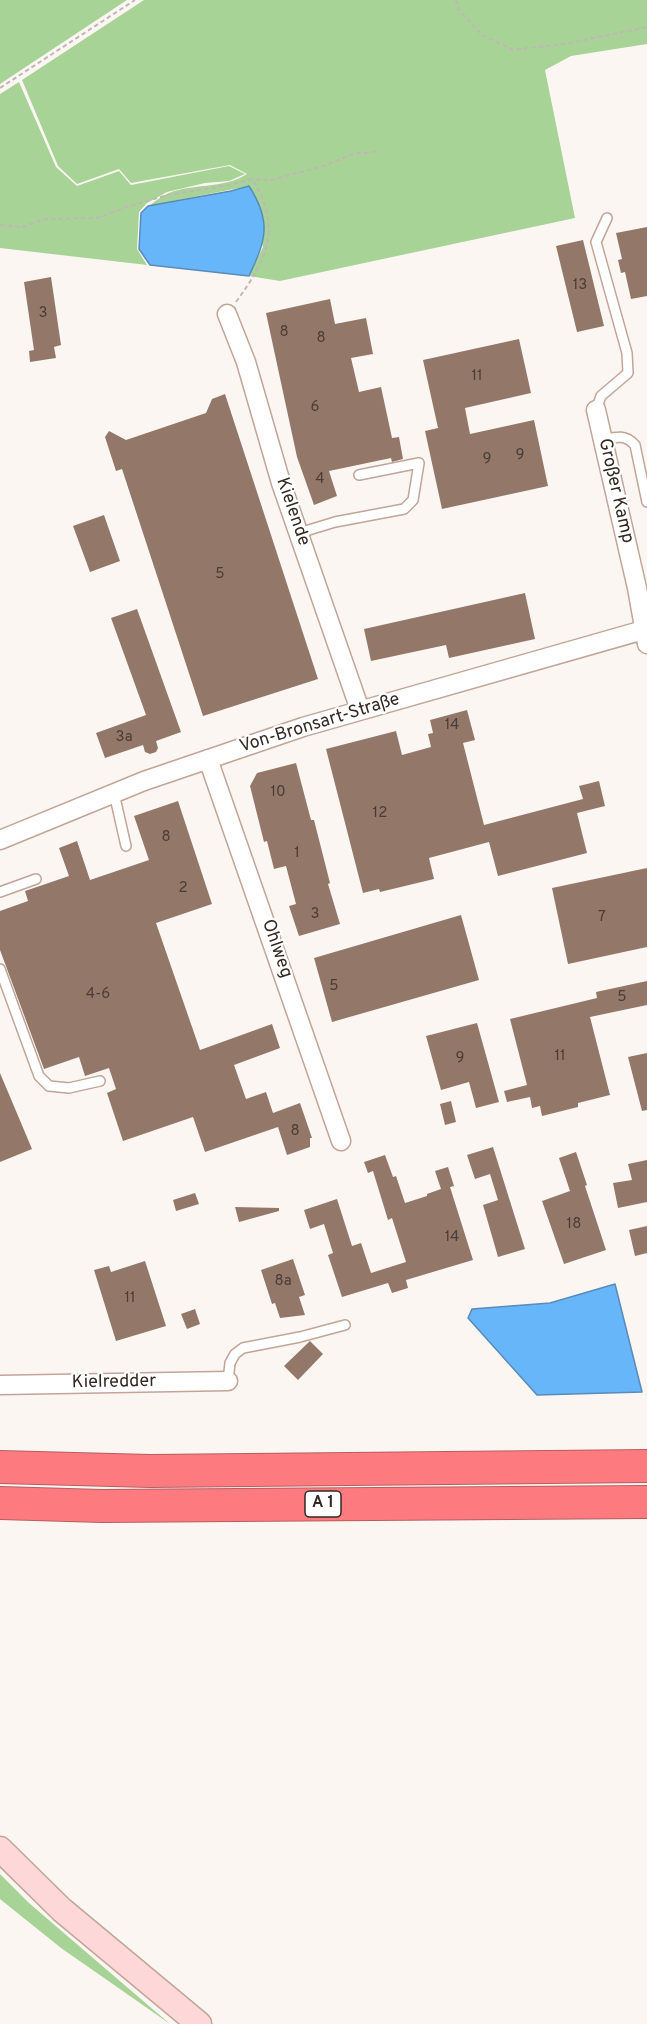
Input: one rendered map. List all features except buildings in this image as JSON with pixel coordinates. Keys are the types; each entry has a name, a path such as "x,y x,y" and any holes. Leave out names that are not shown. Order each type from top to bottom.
{"highway":[{"name":"A 1","path":"0,1467 161,1471 647,1466"},
{"name":"A 1","path":"0,1503 102,1506 647,1502"}],"main road":[{"path":"0,1849 62,1910 199,2024"}],"street":[{"name":"Kielende","path":"227,314 246,362 281,483 360,710"},
{"name":"Großer Kamp","path":"596,410 642,586 646,634"},
{"name":"Von-Bronsart-Straße","path":"0,840 114,793 208,759 360,710 646,634"},
{"name":"Ohlweg","path":"208,759 341,1140"},
{"name":"Kielredder","path":"0,1385 228,1381"}],"lane":[{"path":"596,410 601,396 628,373 627,353 596,242 607,218"},
{"path":"603,440 621,436 629,439 635,445 647,502"},
{"path":"298,533 335,522 404,509 413,500 419,463 359,475"},
{"path":"114,793 126,846"},
{"path":"0,892 36,879"},
{"path":"0,969 39,1076 50,1086 69,1088 100,1081"},
{"path":"228,1381 230,1363 235,1354 243,1348 300,1337 345,1325"}],"path":[{"path":"0,88 135,0"},
{"path":"456,0 458,9 482,35 513,50 570,43 647,27"},
{"path":"0,225 23,227 44,219 97,218 168,195 252,179 271,180 327,165 353,154 378,151"},
{"path":"227,314 256,274 268,248 263,196 252,179"}],"green space":[{"path":"0,0 127,0 0,84"},
{"path":"144,0 647,0 647,44 571,56 545,70 575,218 280,281 249,276 263,247 249,186 148,206 169,193 229,182 247,174 230,165 131,183 119,169 77,184 58,166 22,80"},
{"path":"19,82 56,167 77,186 119,171 131,185 229,166 245,174 229,181 205,183 167,192 147,203 139,212 137,249 147,265 0,248 0,94"},
{"path":"0,1874 29,1903 170,2024 61,1948 0,1899"}],"water":[{"path":"249,186 261,210 264,231 263,241 249,276 150,265 139,249 141,213 148,206"},
{"path":"615,1284 642,1392 537,1395 468,1318 472,1309 550,1303"}]}
